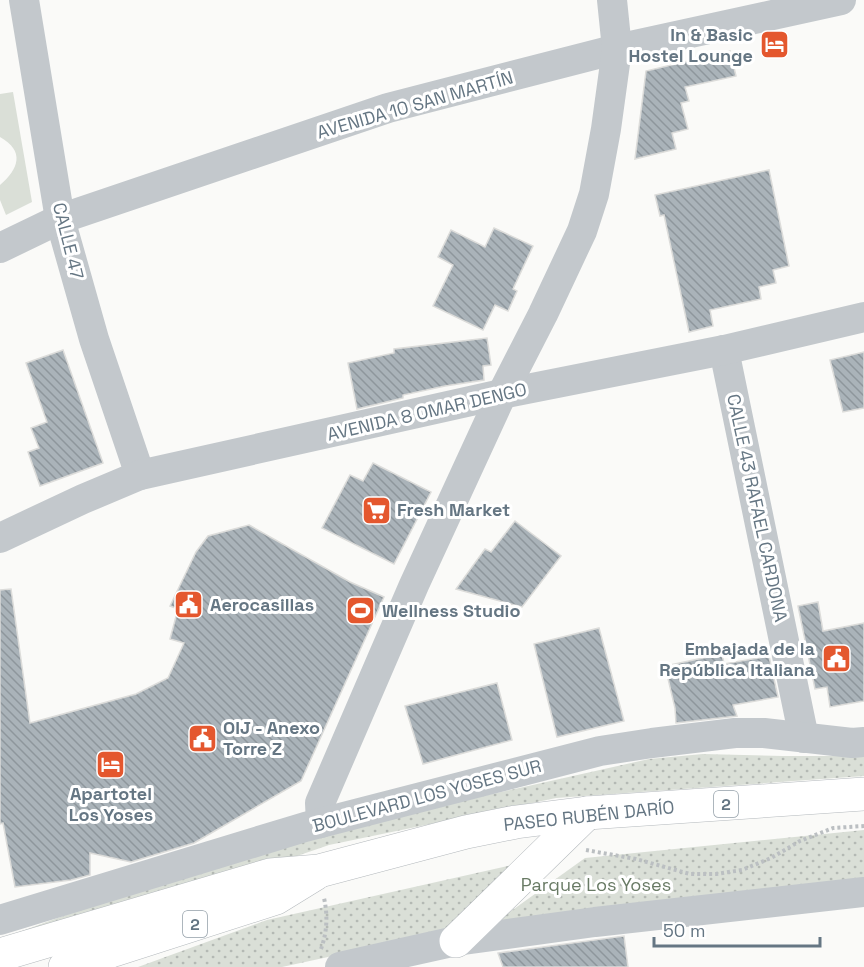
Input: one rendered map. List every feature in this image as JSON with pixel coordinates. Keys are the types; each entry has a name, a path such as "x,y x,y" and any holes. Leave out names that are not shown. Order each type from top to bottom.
{"highway":[{"name":"PASEO RUBÉN DARÍO","path":"0,956 270,875 319,871 466,832 516,822 587,813 864,794"},
{"path":"456,941 587,813"},
{"name":"PASEO RUBÉN DARÍO","path":"65,967 276,898 319,871"}],"street":[{"name":"CALLE 47","path":"24,0 60,219 94,339 140,475"},
{"path":"321,823 320,803 414,585 502,394 582,231 594,194 617,49 612,0"},
{"name":"AVENIDA 10 SAN MARTÍN","path":"0,248 60,219 388,108 617,49 841,0"},
{"name":"AVENIDA 8 OMAR DENGO","path":"0,538 83,498 140,475 502,394 724,350 864,316"},
{"name":"CALLE 43 RAFAEL CARDONA","path":"724,350 804,738"},
{"name":"BOULEVARD LOS YOSES SUR","path":"0,920 321,823 600,751 735,733 764,733 852,743 864,742"},
{"path":"329,963 456,941 595,922 864,892"}],"path":[{"path":"549,851 585,850 690,874 716,874 742,870 771,858 800,841 833,828 864,826"},
{"path":"319,871 327,911 324,940 329,963"}],"green space":[{"path":"13,92 32,202 6,215 0,200 0,185 12,173 16,154 8,142 0,137 0,94"},
{"path":"703,754 864,756 864,776 556,798 329,845 178,897 0,939 74,912 322,832 649,759"},
{"name":"Parque Los Yoses","path":"864,830 864,883 493,924 585,858"},
{"name":"Parque Los Yoses","path":"534,860 448,931 282,967 138,967 267,920"}],"building":[{"path":"730,51 736,76 685,87 689,101 681,103 688,129 672,133 676,149 635,159 646,71"},
{"path":"769,170 789,266 773,270 776,283 759,287 761,299 710,310 713,326 689,332 664,215 660,216 655,195"},
{"path":"494,228 533,246 513,289 517,291 508,311 495,305 483,330 433,306 453,265 438,257 451,230 485,247"},
{"path":"487,338 491,365 483,366 484,380 403,395 403,398 357,409 348,363 394,353 394,349"},
{"path":"63,350 103,463 40,486 28,452 39,448 31,428 47,422 26,363"},
{"path":"864,352 864,408 843,412 830,360"},
{"name":"Fresh Market","path":"373,463 431,492 394,564 322,528 350,475 363,481"},
{"path":"515,521 561,556 522,607 456,589 485,549 491,552"},
{"path":"249,525 350,582 384,597 301,781 194,843 131,862 90,853 90,875 71,880 15,887 3,823 0,824 0,590 11,589 30,723 136,694 168,678 184,643 170,639 178,609 170,606 196,552 208,536"},
{"name":"Embajada de la República Italiana","path":"818,602 823,631 864,623 864,701 830,707 827,687 815,689 798,606"},
{"path":"599,628 624,721 557,737 534,644"},
{"path":"722,654 724,664 769,656 778,697 733,705 737,716 676,723 675,708 665,666"},
{"path":"497,683 512,740 423,764 405,706"},
{"path":"624,936 628,967 503,967 498,953"}],"place":[{"name":"In & Basic Hostel Lounge","path":"774,45"},
{"name":"Fresh Market","path":"376,510"},
{"name":"Aerocasillas","path":"189,605"},
{"name":"Wellness Studio","path":"361,611"},
{"name":"Embajada de la República Italiana","path":"836,659"},
{"name":"OIJ - Anexo Torre Z","path":"202,738"},
{"name":"Apartotel Los Yoses","path":"111,765"}]}
